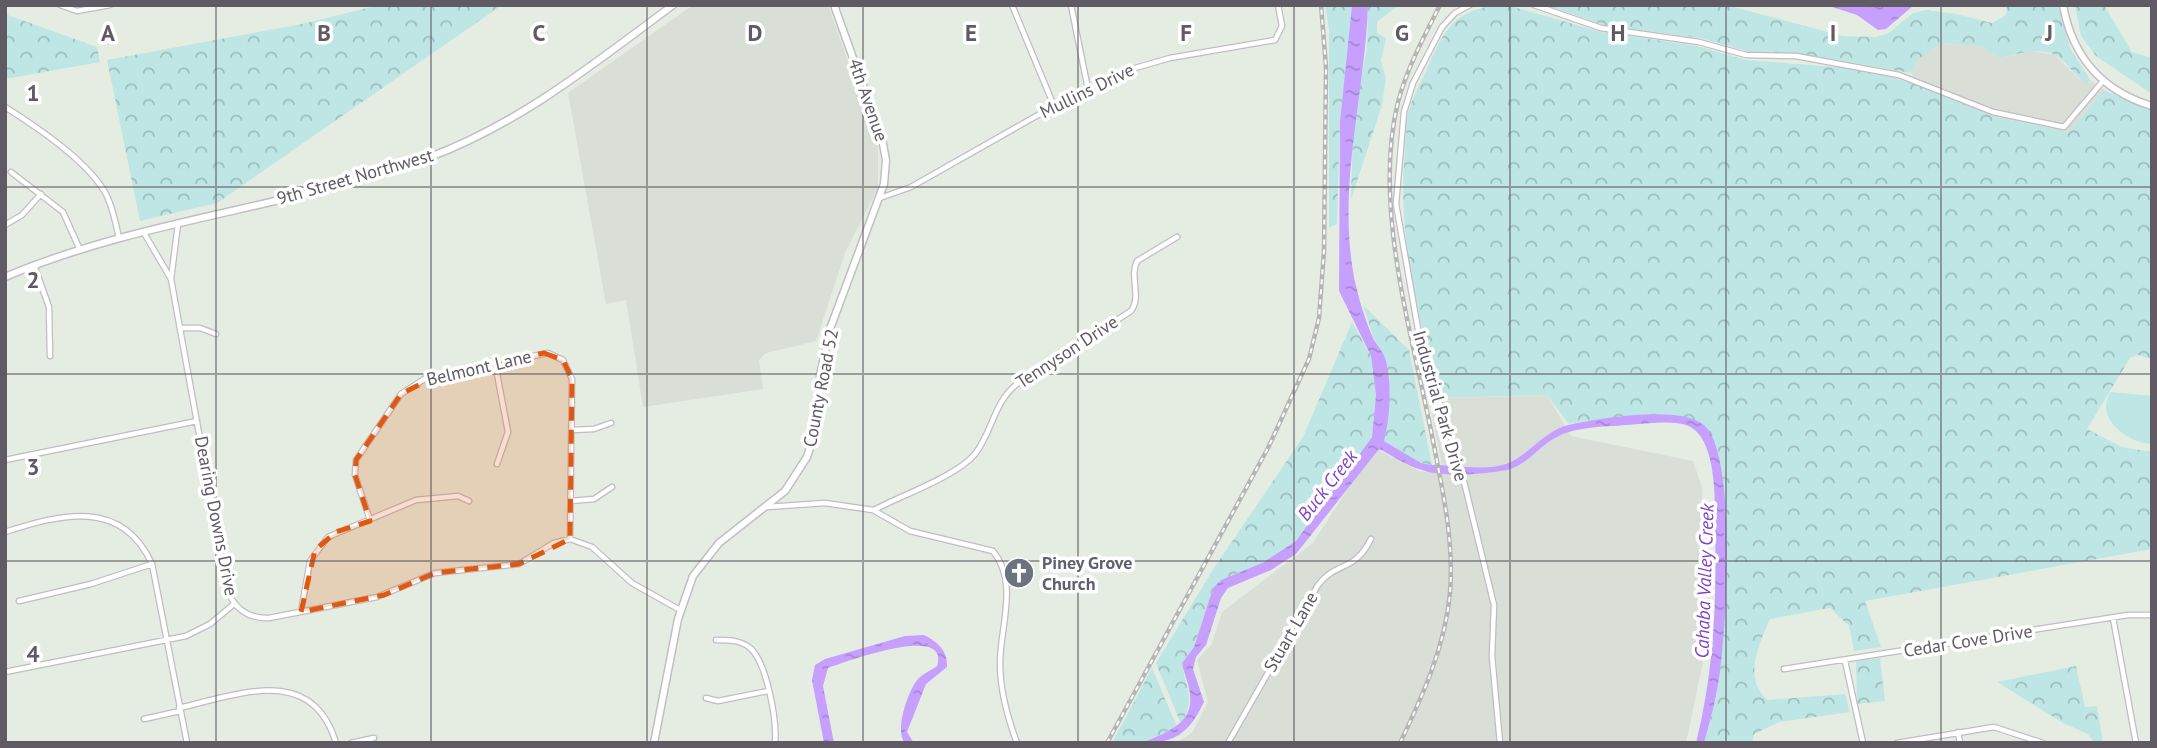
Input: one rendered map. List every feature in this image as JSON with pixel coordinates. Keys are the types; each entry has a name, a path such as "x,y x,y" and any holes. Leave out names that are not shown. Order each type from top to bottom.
{"street":[{"path":"60,5 77,10 110,5"},
{"name":"9th Street Northwest","path":"5,276 119,239 370,176 454,147 534,105 673,5"},
{"name":"4th Avenue","path":"834,5 883,139 886,165 880,198"},
{"path":"1012,5 1054,106"},
{"path":"1071,5 1088,89"},
{"path":"1278,38 1283,23 1279,5"},
{"name":"Industrial Park Drive","path":"1470,5 1455,13 1442,27 1413,83 1402,125 1396,204 1422,352 1458,457 1494,605 1492,656 1500,743"},
{"path":"1534,5 1601,28 1699,42 1746,55 1796,56 1899,75 1993,112 2064,127 2103,82"},
{"path":"2063,5 2078,52 2103,82 2127,97 2152,106"},
{"name":"Mullins Drive","path":"880,198 901,192 1088,89 1157,60 1264,44 1284,37"},
{"path":"5,107 60,146 89,173 107,197 119,239"},
{"path":"11,172 66,217 80,250"},
{"path":"5,225 22,215 41,194"},
{"name":"County Road 52","path":"654,743 680,610 693,576 708,554 738,526 767,507 795,478 811,448 820,376 831,329 855,256 880,198"},
{"name":"Dearing Downs Drive","path":"178,224 171,279 227,588 234,604 257,618 301,612 377,597 435,573 519,564 554,543 570,539"},
{"name":"Dearing Downs Drive","path":"144,233 171,279"},
{"name":"Tennyson Drive","path":"874,510 950,474 967,462 983,441 1004,395 1133,308 1136,299 1133,275 1137,261 1177,237"},
{"path":"34,265 50,307 50,356"},
{"path":"180,328 200,328 216,334"},
{"name":"Belmont Lane","path":"370,520 355,475 356,460 393,401 426,378 544,353 563,360 572,379 570,539"},
{"path":"495,363 508,432 497,464"},
{"path":"5,460 197,421"},
{"path":"572,430 589,430 611,423"},
{"path":"571,501 594,499 612,487"},
{"path":"301,612 306,577 316,550 336,532 424,499 458,496 469,501"},
{"path":"767,507 825,503 874,510 904,529 937,540 982,547 997,557 1007,607 1000,662 1002,683 1017,743"},
{"path":"5,532 74,516 99,517 132,534 152,564 187,743"},
{"path":"570,539 592,547 632,583 680,610"},
{"name":"Stuart Lane","path":"1228,743 1318,585 1326,576 1359,559 1371,539"},
{"path":"19,601 91,584 152,564"},
{"path":"5,672 166,640 202,629 234,604"},
{"name":"Cedar Cove Drive","path":"1784,669 2113,618 2152,615"},
{"path":"2113,618 2136,743"},
{"path":"716,639 738,642 752,650 768,691 775,743"},
{"path":"1845,661 1863,743"},
{"path":"144,719 271,689 289,690 307,699 324,714 336,743"},
{"path":"706,698 718,701 768,691"},
{"path":"1897,743 1999,727 2043,743"},
{"path":"1958,732 1960,743"},
{"path":"351,743 374,738"}],"highlighted area":[{"path":"544,353 563,360 572,379 570,539 519,564 435,573 384,595 301,612 315,550 336,532 370,521 355,475 356,460 401,394 438,375"}],"shaded area":[{"path":"693,5 828,5 878,145 878,188 845,253 816,341 766,353 759,360 763,389 643,407 626,300 606,304 568,93"},
{"path":"1941,43 1980,46 2001,58 2032,51 2055,55 2079,79 2089,83 2091,81 2106,91 2101,93 2070,132 1995,117 1918,85 1911,73 1919,59"},
{"path":"1547,395 1571,436 1693,461 1702,487 1703,662 1686,743 1175,743 1192,733 1208,702 1197,660 1212,644 1222,612 1313,543 1374,448 1421,472 1443,471 1429,399"}],"green space":[{"path":"379,5 502,5 217,203 140,221 107,60 302,24"},
{"path":"1325,5 1352,5 1340,121 1337,224 1329,228 1329,29"},
{"path":"1368,5 1399,5 1377,22 1377,33 1386,38 1381,61 1386,78 1382,105 1351,200 1353,126 1367,47"},
{"path":"1546,5 1726,5 1843,36 1876,37 1889,33 1913,13 1926,10 1992,23 2006,15 2007,5 2058,5 2070,48 2091,81 2086,83 2057,56 2044,52 2001,58 1980,46 1941,43 1919,59 1911,73 1803,54 1747,51 1700,38 1604,25"},
{"path":"2075,5 2104,5 2132,52 2152,58 2152,94 2096,56 2081,36"},
{"path":"1491,6 1510,6 1602,32 1697,46 1746,60 1863,69 1918,85 1995,117 2070,132 2101,93 2106,91 2152,111 2152,359 2138,355 2130,358 2087,429 2122,447 2152,452 2152,549 1865,601 1881,647 1854,651 1849,626 1830,608 1770,619 1755,661 1754,672 1760,692 1768,700 1845,694 1850,712 1779,722 1754,734 1752,743 1704,743 1717,695 1726,518 1704,425 1637,417 1569,424 1547,395 1442,398 1433,368 1417,307 1407,245 1403,182 1407,118 1433,56 1450,27 1466,14"},
{"path":"5,14 97,47 100,62 5,79"},
{"path":"1363,305 1409,350 1432,465 1421,463 1384,441 1387,427 1386,361 1373,336"},
{"path":"1352,322 1371,356 1376,395 1372,437 1296,541 1264,562 1221,580 1213,588 1194,647 1182,663 1189,700 1181,724 1156,663 1214,568 1303,437"},
{"path":"2111,392 2152,396 2150,444 2132,439 2115,427 2106,411"},
{"path":"1880,658 1885,701 1857,704 1856,661"},
{"path":"2076,666 2085,707 2097,706 2103,743 2094,743 2088,734 2063,723 1997,682"},
{"path":"1152,668 1177,727 1142,743 1112,743"}],"water":[{"path":"1352,5 1368,5 1350,175 1350,243 1354,277 1362,308 1388,370 1390,401 1384,441 1421,463 1489,467 1515,460 1554,431 1573,424 1621,416 1660,414 1693,419 1704,425 1715,443 1722,474 1727,555 1720,673 1704,743 1696,743 1707,689 1715,608 1715,501 1712,470 1704,441 1696,431 1686,425 1665,423 1572,431 1549,442 1514,468 1476,474 1431,472 1411,466 1379,449 1296,554 1271,570 1228,588 1221,598 1206,645 1196,657 1193,669 1204,702 1198,713 1187,729 1173,738 1142,743 1175,727 1187,714 1190,692 1182,663 1194,647 1213,588 1221,580 1264,562 1296,541 1372,437 1376,395 1371,356 1339,291 1340,121"},
{"path":"1826,5 1914,5 1886,29 1878,30 1857,15"},
{"path":"924,635 941,648 946,656 947,667 926,684 907,732 914,743 905,743 902,738 902,721 914,684 922,675 937,666 937,653 928,647 893,649 828,668 823,686 834,743 824,743 812,680 815,665 825,659 905,636"}],"railway":[{"path":"1107,743 1268,448 1309,359 1319,318 1324,251 1326,67 1321,5"},
{"path":"1400,743 1425,689 1438,652 1450,593 1447,517 1398,272 1390,185 1391,142 1398,102 1411,65 1440,5"}],"place":[{"name":"Piney Grove Church","path":"1019,573"}],"water label":[{"name":"Buck Creek","path":"1327,485"},
{"name":"Cahaba Valley Creek","path":"1704,581"}]}
